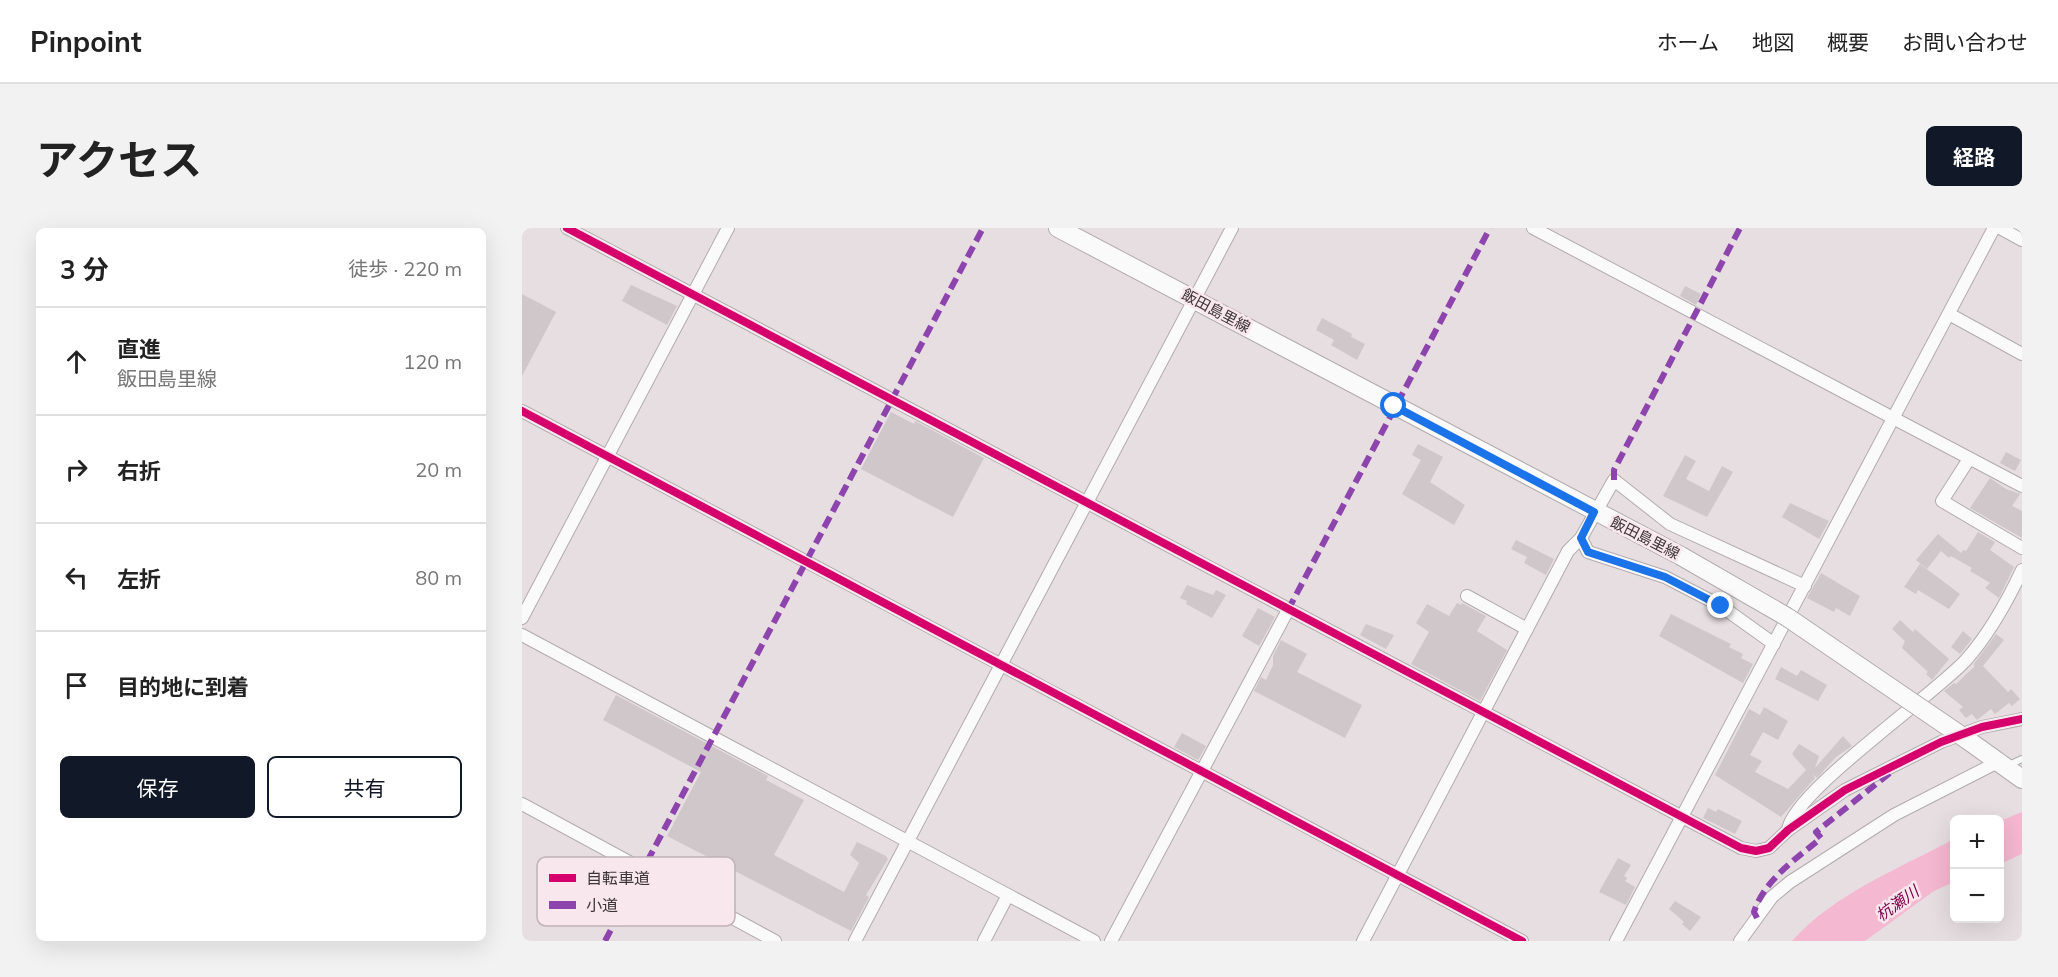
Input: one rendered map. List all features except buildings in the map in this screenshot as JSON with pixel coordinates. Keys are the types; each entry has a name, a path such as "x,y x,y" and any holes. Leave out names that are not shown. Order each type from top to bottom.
{"main road":[{"name":"飯田島里線","path":"1058,228 1681,556 1787,617 2013,768"}],"street":[{"path":"567,228 1483,714 1741,848 1756,851 1769,848 1788,830 1845,790 1941,742 1982,726 2022,719"},
{"path":"522,618 728,228"},
{"path":"855,941 1232,228"},
{"path":"1533,228 1893,420 2022,486"},
{"path":"1616,941 1994,228"},
{"path":"2000,228 2022,240"},
{"path":"1949,315 2022,354"},
{"path":"522,411 1522,941"},
{"path":"1969,459 1942,501 2022,548"},
{"path":"1363,941 1568,551 1581,538 1614,480 1670,524 1805,586"},
{"path":"1581,538 1588,552 1665,577 1721,606 1774,644"},
{"path":"1788,830 1789,820 1819,787 1853,755 1934,691 1967,659 2003,609 2022,570"},
{"path":"1467,596 1527,629"},
{"path":"1111,941 1288,610"},
{"path":"522,635 1094,941"},
{"path":"1740,941 1772,897 1790,882 1894,815 1974,777 2013,768"},
{"path":"522,804 620,857"},
{"path":"984,941 1008,896"},
{"path":"735,919 775,941"}],"water":[{"path":"2022,812 2022,854 2004,862 2004,819"},
{"name":"杭瀬川","path":"1950,841 1950,884 1934,891 1865,941 1792,941 1827,909 1890,872"}],"marked path":[{"path":"650,857 983,228"},
{"path":"1288,610 1490,228"},
{"path":"1614,480 1614,470 1740,228"},
{"path":"1757,918 1754,912 1765,890 1791,862 1821,838 1816,832 1890,773"},
{"path":"605,941 613,926"}],"cycle path":[{"path":"567,228 1741,848 1756,851 1769,848 1788,830 1845,790 1941,742 1982,727 2022,719"},
{"path":"522,411 1522,941"}],"route":[{"path":"1394,406 1594,512 1581,538 1588,552 1665,577 1721,606"}]}
